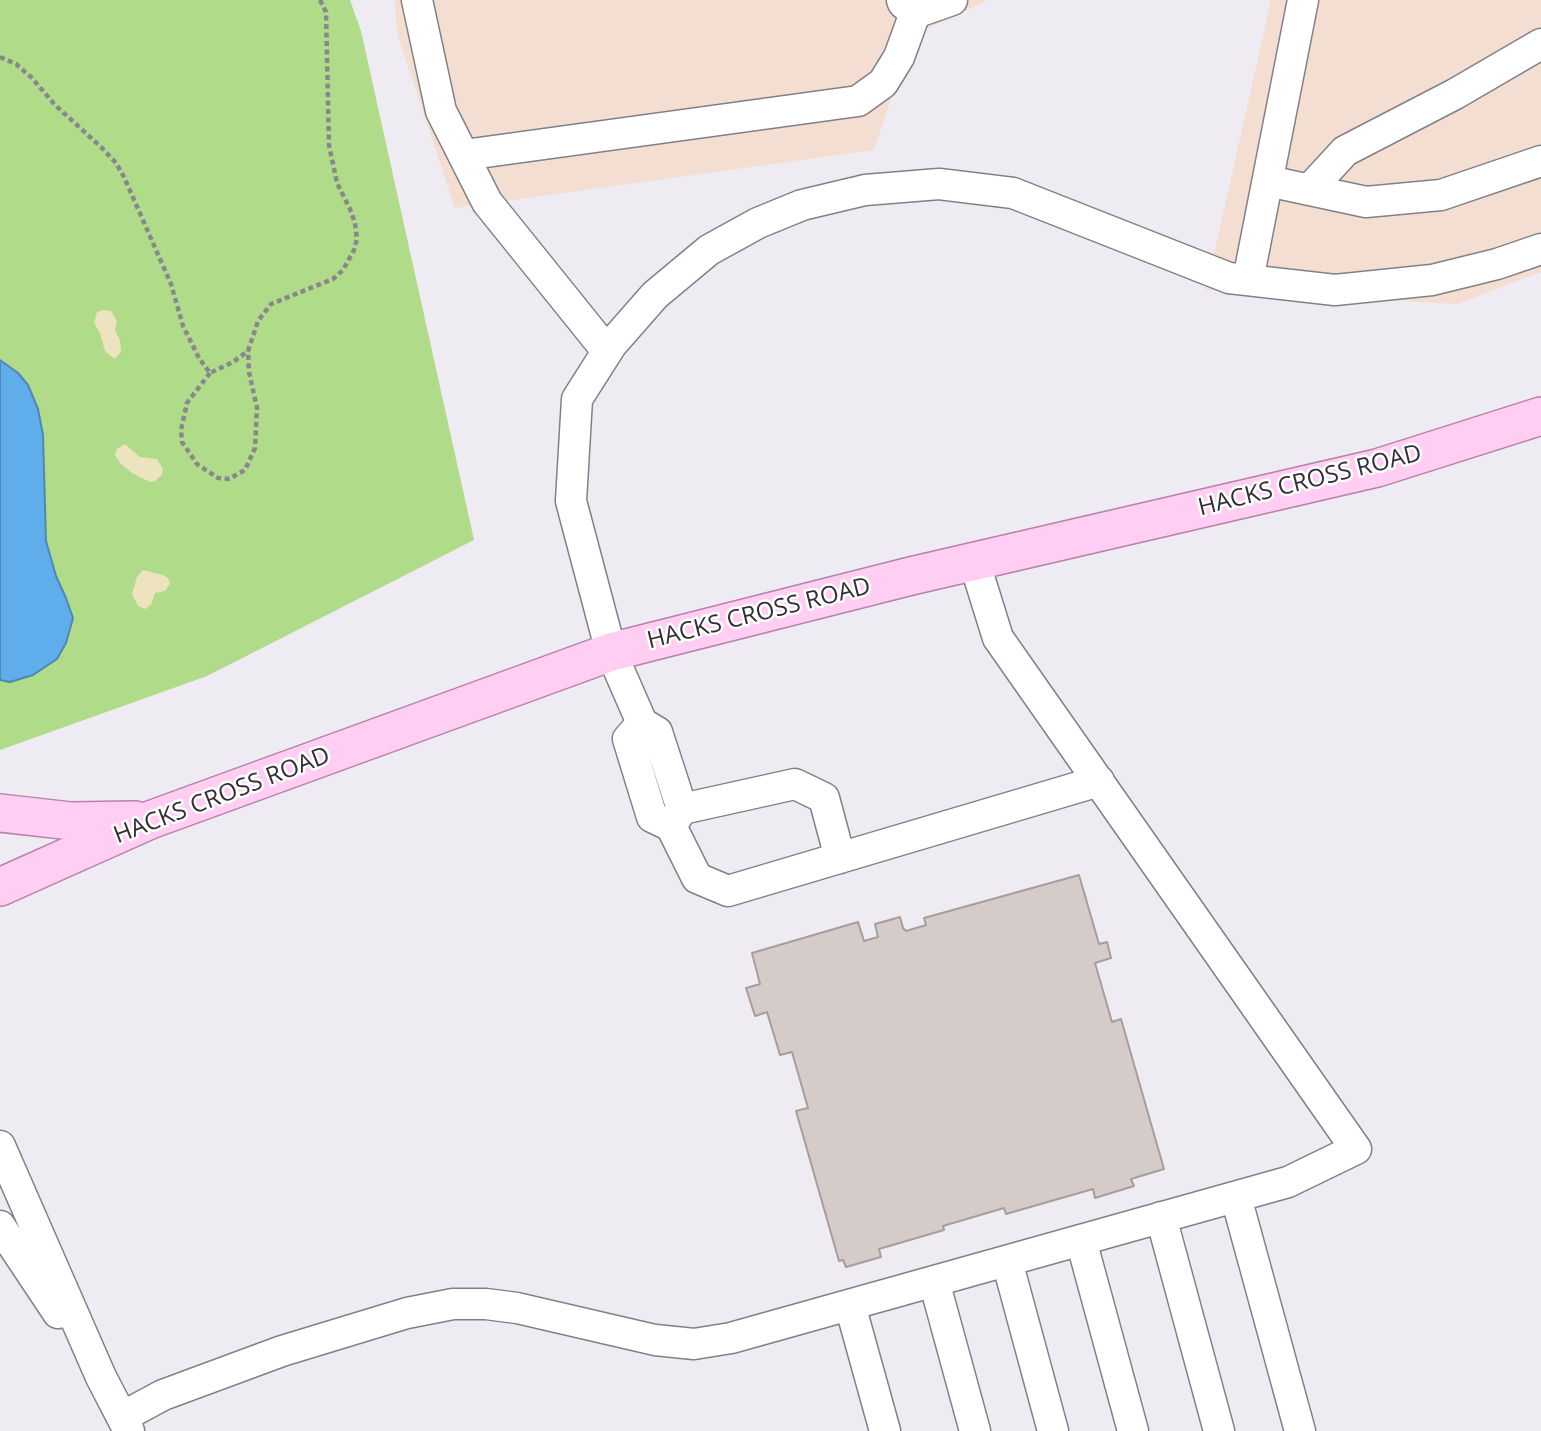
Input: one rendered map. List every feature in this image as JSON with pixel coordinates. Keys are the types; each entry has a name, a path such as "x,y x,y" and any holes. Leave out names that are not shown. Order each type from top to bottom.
{"main road":[{"name":"HACKS CROSS ROAD","path":"0,887 150,820 611,652 974,561 1377,468 1541,416"},
{"path":"0,813 71,821 150,820"}],"street":[{"path":"417,0 441,111 487,202 607,351"},
{"path":"464,155 858,101 883,83 900,57 908,6 951,0"},
{"path":"1248,280 1303,0"},
{"path":"1309,190 1345,151 1455,94 1541,44"},
{"path":"1268,181 1366,202 1441,195 1541,161"},
{"path":"1099,781 728,891 697,878 677,818 657,732 642,723 611,652 571,501 577,399 607,351 654,295 709,250 758,223 802,205 865,190 939,184 1013,193 1228,278 1335,289 1432,280 1497,264 1541,249"},
{"path":"0,1146 101,1377 125,1424 163,1395 282,1351 407,1313 453,1304 517,1308 655,1340 694,1344 731,1338 1288,1182 1356,1149 998,638 974,561"},
{"path":"677,818 795,784 824,798 840,858"},
{"path":"1236,1197 1300,1431"},
{"path":"1161,1217 1219,1431"},
{"path":"0,1226 101,1377"},
{"path":"1081,1240 1133,1431"},
{"path":"1007,1261 1054,1431"},
{"path":"934,1281 975,1431"},
{"path":"850,1305 885,1431"}],"path":[{"path":"248,351 210,373 187,403 181,430 182,442 197,464 218,478 229,480 244,470 255,448 257,408 249,372 248,351 258,321 271,304 333,279 349,261 357,239 350,209 333,171 329,145 326,12 320,0"},
{"path":"0,57 16,64 32,78 55,105 116,163 171,284 183,326 210,373"}],"shaded area":[{"path":"395,0 988,0 912,36 874,150 455,208 397,33"},
{"path":"1271,0 1541,0 1541,272 1457,304 1206,290"}],"green space":[{"path":"0,0 350,0 361,31 474,540 207,676 0,750"}],"sand":[{"path":"111,311 117,321 115,330 120,340 121,352 114,359 105,351 94,323 97,312"},
{"path":"125,444 140,457 157,459 163,469 162,475 150,482 120,463 115,455 117,449"},
{"path":"143,570 163,575 168,578 170,584 165,591 155,593 151,605 145,609 138,606 132,594 137,577"}],"water":[{"path":"0,360 18,373 28,385 38,409 43,435 46,541 56,576 73,618 66,643 57,659 33,675 10,682 0,680"}],"building":[{"path":"1079,875 1099,944 1107,942 1111,958 1095,963 1112,1022 1121,1019 1164,1169 1131,1179 1134,1186 1095,1198 1093,1189 1006,1214 1004,1208 943,1226 944,1230 879,1249 881,1257 846,1267 843,1260 839,1261 796,1111 808,1108 792,1052 780,1055 767,1012 755,1016 746,988 760,984 752,953 858,922 864,941 878,937 875,924 900,917 906,931 926,925 924,918"}]}
